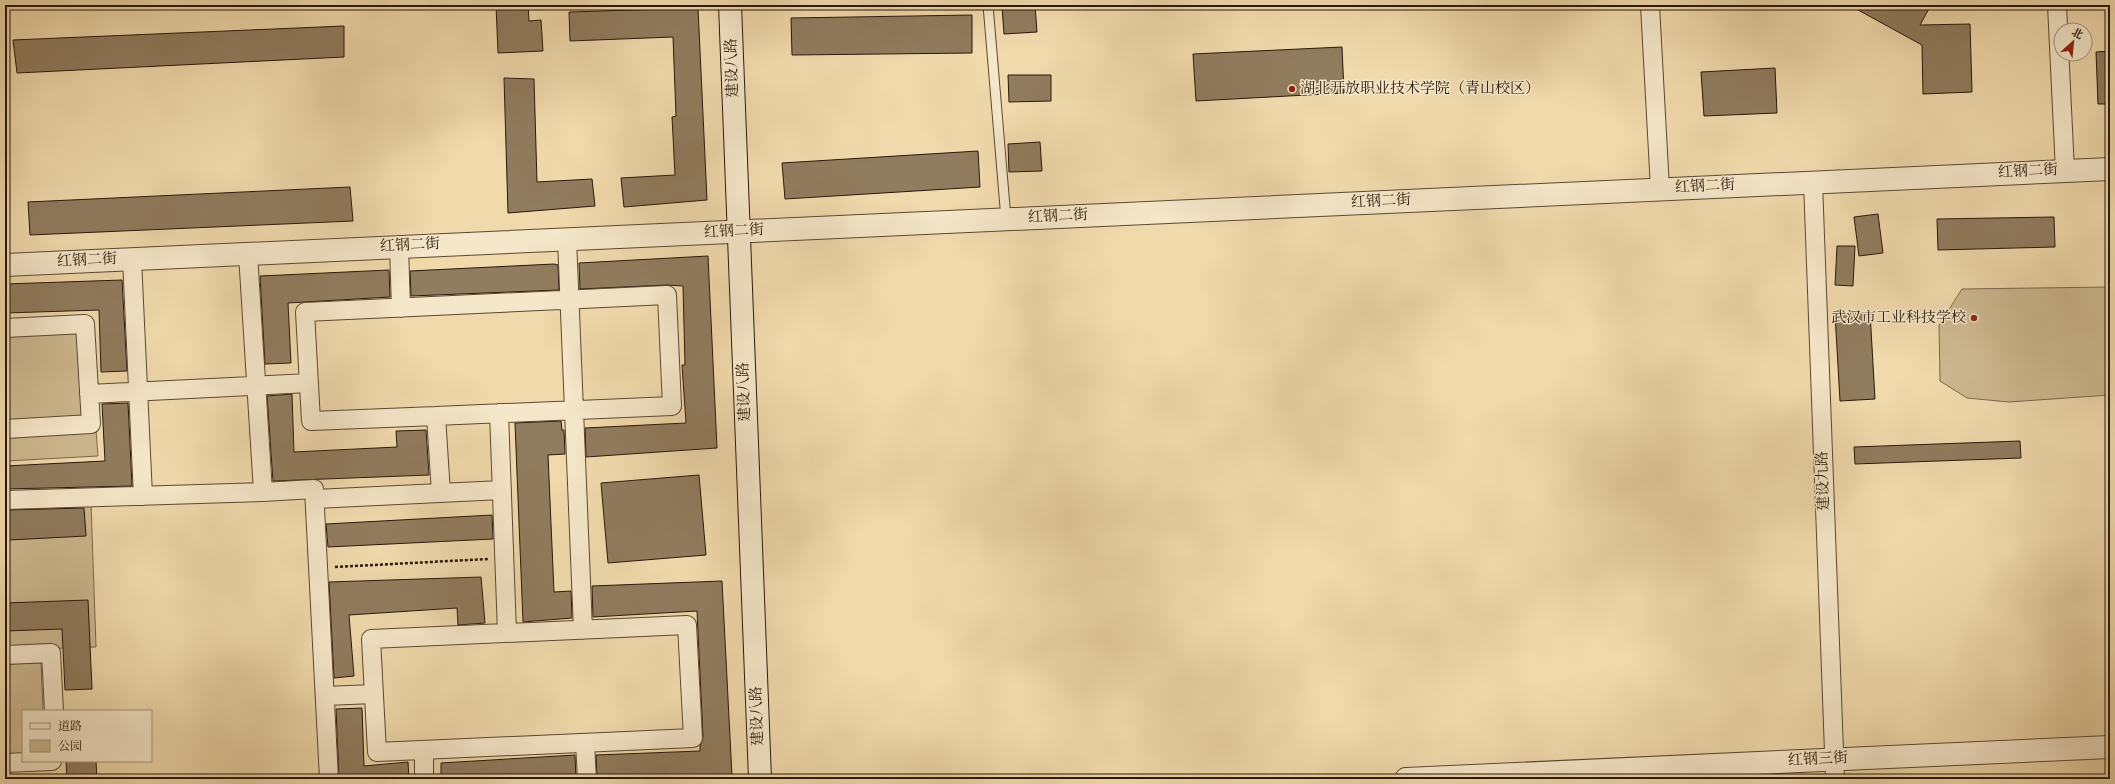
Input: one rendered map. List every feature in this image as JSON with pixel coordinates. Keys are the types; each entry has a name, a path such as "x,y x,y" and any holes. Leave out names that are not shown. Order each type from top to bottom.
{"street":[{"name":"建设八路","path":"730,5 760,779"},
{"path":"1650,5 1660,189"},
{"path":"2057,5 2065,171"},
{"name":"红钢二街","path":"5,265 2110,168"},
{"name":"建设九路","path":"1813,182 1834,769"},
{"path":"567,239 583,630"},
{"path":"399,247 401,308"},
{"path":"248,254 263,492"},
{"path":"132,259 143,496"},
{"path":"667,295 672,406 311,421 305,312 570,300 667,295"},
{"path":"5,328 85,324 91,424 5,429"},
{"path":"89,394 309,383"},
{"path":"499,413 507,633"},
{"path":"436,416 441,493"},
{"path":"5,500 314,489 329,779"},
{"path":"315,499 502,490"},
{"path":"687,625 693,738 377,752 372,639 507,633 687,625"},
{"path":"5,655 51,653 54,710"},
{"path":"325,696 374,694"},
{"path":"585,743 587,779"},
{"name":"红钢三街","path":"1406,779 1834,769 2110,747"},
{"path":"424,750 424,779"},
{"path":"5,763 28,762"}],"lane":[{"path":"988,5 1006,219"}],"path":[{"path":"318,568 504,558"}],"green space":[{"path":"2110,287 2110,395 2009,402 1967,398 1940,381 1939,325 1962,289"},
{"path":"80,330 84,420 5,424 5,333"},
{"path":"96,431 98,456 6,461 5,436"},
{"path":"91,503 96,647 5,650 5,506"},
{"path":"41,663 43,710 22,710 22,755 5,756 5,664"}],"building":[{"path":"496,5 528,5 529,21 541,20 543,51 498,53"},
{"path":"1035,5 1037,32 1004,34 1002,7"},
{"path":"1849,5 1931,5 1920,25 1970,24 1972,92 1923,94 1922,45"},
{"path":"698,8 707,200 624,207 621,178 675,175 672,117 676,116 673,37 570,41 569,12"},
{"path":"972,15 972,53 792,55 791,18"},
{"path":"344,26 344,57 17,73 13,40"},
{"path":"1342,47 1344,93 1196,101 1193,54"},
{"path":"2110,51 2110,104 2098,104 2096,52"},
{"path":"1775,68 1777,113 1704,116 1701,72"},
{"path":"1008,75 1051,75 1051,101 1009,102"},
{"path":"504,78 534,79 537,182 592,179 595,206 508,213"},
{"path":"1040,142 1042,171 1009,172 1008,144"},
{"path":"978,151 980,187 785,199 782,163"},
{"path":"350,187 353,221 30,235 28,202"},
{"path":"1878,214 1883,253 1859,256 1854,217"},
{"path":"2054,217 2055,247 1938,250 1937,219"},
{"path":"1837,246 1855,246 1853,286 1835,285"},
{"path":"708,256 717,448 586,457 585,428 686,423 682,365 685,365 683,286 667,285 580,289 579,263"},
{"path":"558,265 559,290 411,296 410,271"},
{"path":"389,270 390,297 288,303 291,363 265,364 260,276"},
{"path":"122,280 127,371 101,372 99,310 5,313 5,284"},
{"path":"1870,312 1875,399 1840,401 1835,314"},
{"path":"292,394 294,452 397,447 396,431 426,430 429,475 273,481 267,396"},
{"path":"128,403 132,486 5,489 5,466 105,461 102,404"},
{"path":"561,421 562,430 564,430 565,454 548,455 554,592 571,591 572,618 523,622 515,423"},
{"path":"2020,441 2021,458 1855,464 1854,447"},
{"path":"699,475 706,555 608,563 601,483"},
{"path":"84,508 86,536 9,540 8,510"},
{"path":"492,515 493,539 328,547 326,524"},
{"path":"481,577 485,623 458,625 457,608 349,615 354,676 334,678 329,582"},
{"path":"722,581 732,776 597,779 596,755 700,751 703,737 697,611 593,617 592,586"},
{"path":"88,600 92,689 65,690 62,629 5,631 5,603"},
{"path":"362,708 364,766 408,762 409,779 339,779 336,709"},
{"path":"575,755 576,779 441,779 441,763"},
{"path":"66,762 96,762 97,779 67,779"}],"place":[{"name":"湖北开放职业技术学院（青山校区）","path":"1292,89"},
{"name":"武汉市工业科技学校","path":"1974,318"}]}
